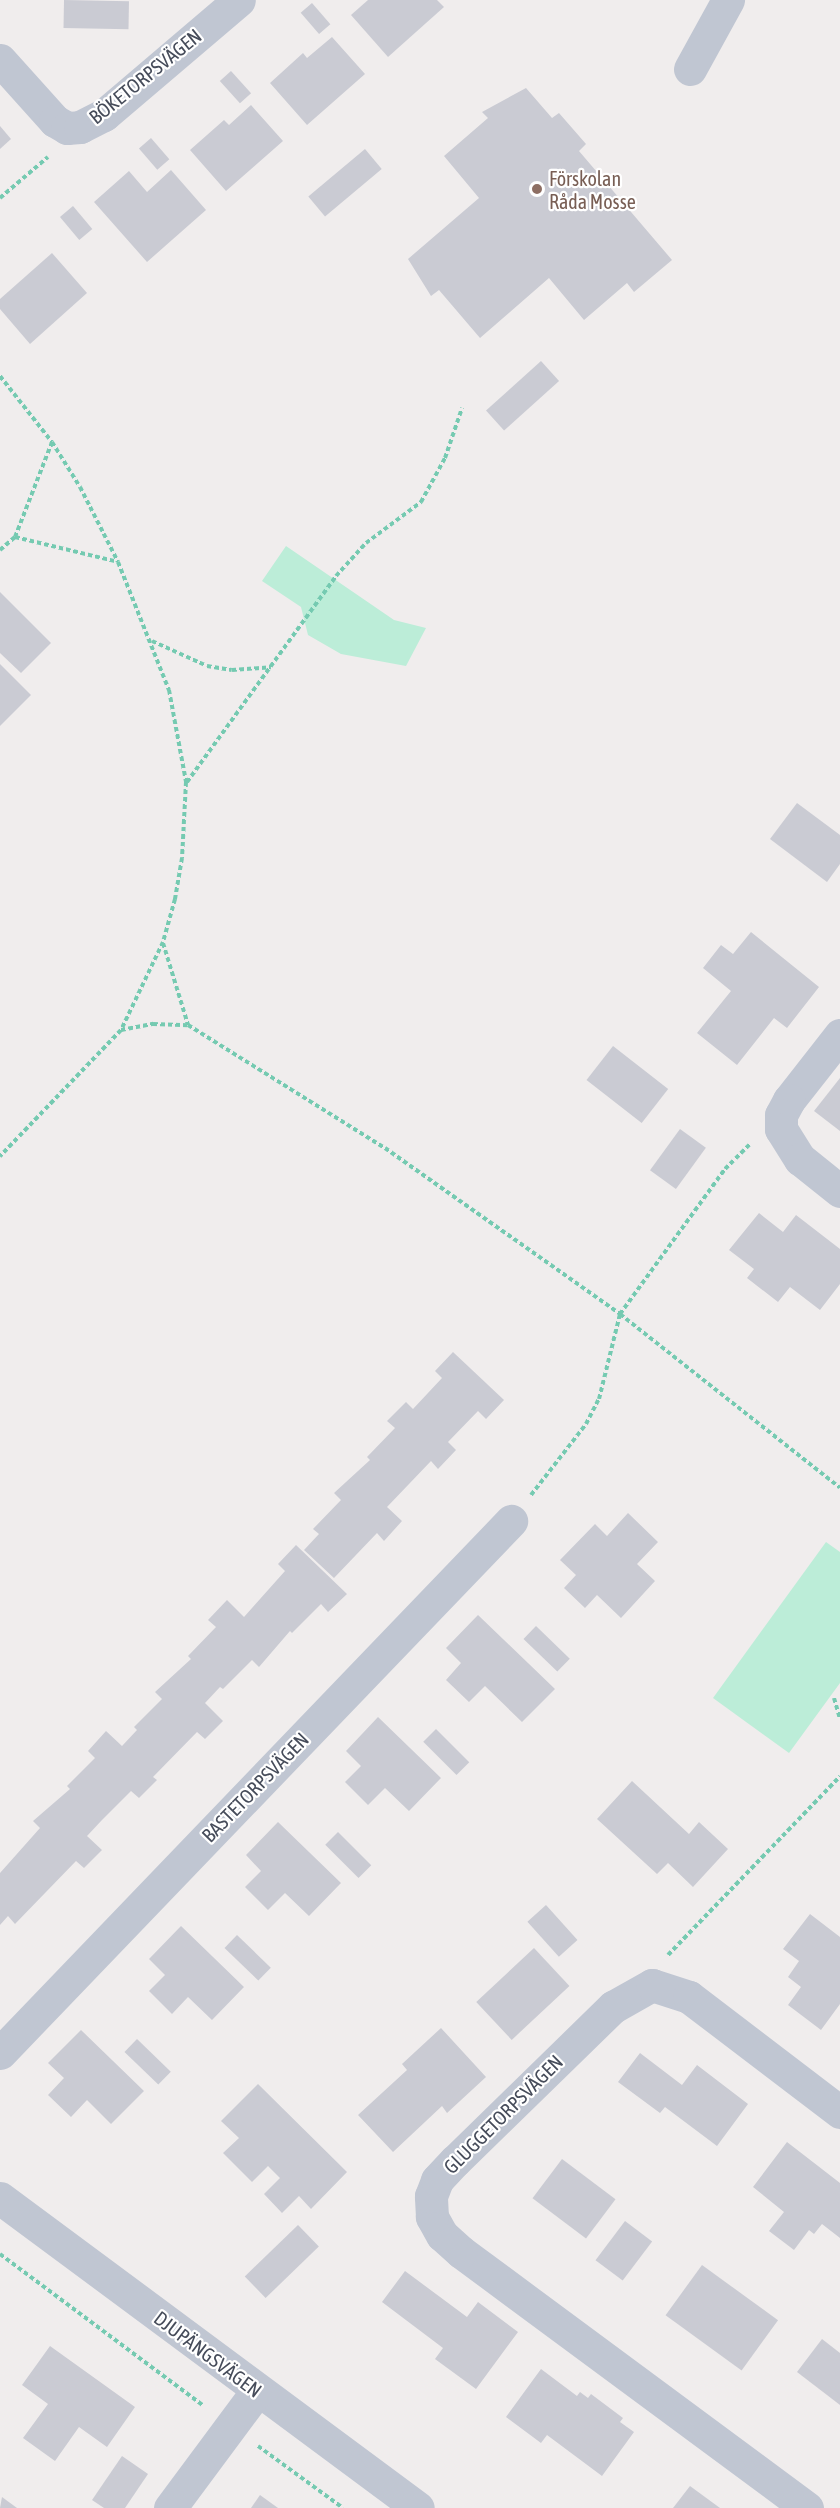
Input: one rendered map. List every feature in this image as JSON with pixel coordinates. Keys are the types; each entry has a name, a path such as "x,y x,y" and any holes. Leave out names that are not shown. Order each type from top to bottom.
{"street":[{"name":"BÖKETORPSVÄGEN","path":"0,60 37,103 67,128 80,127 104,115 239,0"},
{"path":"690,69 728,0"},
{"path":"840,1035 789,1100 782,1114 781,1129 800,1159 840,1191"},
{"name":"BASTETORPSVÄGEN","path":"0,2053 511,1521"},
{"path":"652,1985 689,1997 840,2112"},
{"name":"GLUGGETORPSVÄGEN","path":"652,1985 612,2007 436,2180 431,2196 432,2217 442,2235 461,2252 807,2508"},
{"name":"DJUPÄNGSVÄGEN","path":"0,2198 257,2391 418,2508"},
{"path":"170,2508 257,2391"}],"path":[{"path":"0,198 63,145 67,128"},
{"path":"0,376 52,442 80,487 118,562 152,641 180,734 186,783 182,858 163,942 122,1030 0,1156"},
{"path":"186,783 343,568 366,543 421,502 445,458 462,408"},
{"path":"0,550 15,537 52,442"},
{"path":"15,537 118,562"},
{"path":"152,641 189,662 207,666 232,670 271,667"},
{"path":"163,942 188,1025"},
{"path":"122,1030 153,1024 188,1025 385,1148 620,1314 840,1488"},
{"path":"511,1521 586,1424 599,1399 620,1314 725,1169 756,1138 781,1129"},
{"path":"834,1698 840,1719"},
{"path":"652,1985 665,1957 840,1776"},
{"path":"0,2254 343,2508"}],"green space":[{"path":"286,546 394,620 426,628 406,666 341,654 308,635 301,607 262,581"},
{"path":"826,1542 840,1552 840,1683 789,1753 713,1698"}],"building":[{"path":"64,0 129,1 129,29 64,28"},
{"path":"368,0 437,0 444,7 388,57 351,15"},
{"path":"312,3 330,24 319,34 301,13"},
{"path":"332,37 365,74 307,125 270,83 303,53 307,58"},
{"path":"231,71 251,93 240,103 220,81"},
{"path":"526,88 552,118 559,113 586,144 579,151 672,260 634,292 627,283 584,320 549,278 480,338 439,290 431,296 408,259 479,198 444,156 488,118 482,112"},
{"path":"251,105 283,141 226,191 190,150 224,120 229,125"},
{"path":"0,126 11,139 0,149"},
{"path":"151,138 169,159 157,170 139,148"},
{"path":"365,149 382,169 325,216 308,197"},
{"path":"171,170 206,210 147,262 94,202 129,171 147,192"},
{"path":"73,206 92,229 79,240 60,217"},
{"path":"52,253 87,293 30,344 0,309 0,299"},
{"path":"541,361 559,381 504,431 486,411"},
{"path":"0,592 51,643 21,673 0,653"},
{"path":"0,664 31,695 0,726"},
{"path":"797,803 840,835 840,864 827,882 770,839"},
{"path":"751,932 819,987 787,1028 774,1018 737,1065 697,1033 731,991 703,968 721,945 733,954"},
{"path":"613,1046 668,1089 642,1123 587,1080"},
{"path":"840,1078 840,1131 814,1111"},
{"path":"680,1129 706,1148 676,1189 650,1170"},
{"path":"759,1213 783,1232 796,1215 840,1249 840,1284 820,1310 790,1287 778,1302 747,1278 754,1269 729,1250"},
{"path":"453,1352 504,1400 486,1419 478,1411 448,1442 456,1450 438,1469 431,1461 387,1507 402,1521 384,1541 377,1533 334,1578 304,1550 319,1534 313,1529 341,1500 334,1493 370,1460 367,1457 395,1428 387,1421 406,1402 413,1409 442,1378 435,1371"},
{"path":"628,1513 658,1542 637,1564 655,1581 621,1618 597,1595 585,1608 564,1588 576,1575 560,1560 595,1524 607,1536"},
{"path":"296,1545 347,1594 328,1612 321,1604 292,1633 290,1631 259,1667 252,1660 223,1689 220,1687 205,1703 223,1721 205,1739 197,1732 153,1777 157,1780 139,1798 131,1791 102,1820 87,1836 102,1850 84,1868 76,1861 15,1924 8,1916 0,1925 0,1873 40,1828 33,1821 70,1789 67,1786 95,1758 88,1751 106,1731 122,1746 137,1730 134,1727 162,1699 155,1692 191,1659 188,1656 216,1627 208,1620 227,1600 244,1617 285,1571 278,1564"},
{"path":"478,1615 555,1689 522,1722 485,1686 469,1702 446,1680 461,1663 446,1648"},
{"path":"536,1626 570,1659 557,1672 523,1639"},
{"path":"378,1717 441,1778 409,1811 385,1788 368,1805 345,1782 361,1766 346,1751"},
{"path":"436,1729 469,1762 457,1775 423,1742"},
{"path":"632,1781 689,1834 699,1822 728,1849 693,1887 668,1863 657,1874 597,1819"},
{"path":"278,1822 341,1883 309,1916 285,1893 268,1910 245,1887 261,1871 246,1855"},
{"path":"338,1832 371,1865 359,1878 325,1845"},
{"path":"546,1905 577,1940 559,1957 527,1922"},
{"path":"810,1914 840,1937 840,2004 821,2030 788,2005 801,1987 788,1977 799,1961 783,1949"},
{"path":"181,1926 244,1987 212,2020 188,1997 172,2014 149,1991 165,1975 149,1959"},
{"path":"237,1935 271,1968 258,1981 224,1948"},
{"path":"534,1948 569,1986 512,2040 476,2002"},
{"path":"441,2028 486,2077 447,2113 442,2106 393,2152 358,2115 407,2070 402,2064"},
{"path":"81,2030 144,2091 111,2124 87,2100 71,2117 48,2095 64,2078 48,2063"},
{"path":"137,2039 171,2072 158,2085 124,2052"},
{"path":"640,2053 682,2085 697,2065 748,2104 717,2146 665,2107 660,2113 618,2082"},
{"path":"258,2084 347,2172 311,2209 299,2196 282,2213 264,2194 280,2178 268,2166 252,2182 223,2153 239,2138 221,2121"},
{"path":"787,2142 840,2183 840,2238 822,2224 814,2234 809,2230 794,2250 769,2231 784,2212 753,2187"},
{"path":"562,2159 616,2199 586,2238 533,2198"},
{"path":"625,2221 652,2241 623,2281 596,2260"},
{"path":"298,2225 319,2247 266,2298 245,2276"},
{"path":"702,2265 778,2320 742,2370 666,2315"},
{"path":"405,2271 467,2317 478,2302 518,2332 476,2389 435,2359 443,2348 382,2302"},
{"path":"822,2339 840,2353 840,2405 797,2372"},
{"path":"50,2346 135,2407 107,2447 79,2427 55,2461 23,2438 48,2404 22,2385"},
{"path":"541,2369 577,2396 580,2392 588,2398 591,2394 623,2418 620,2422 634,2432 602,2476 547,2435 541,2443 506,2417"},
{"path":"122,2456 148,2474 125,2508 104,2508 92,2500"},
{"path":"690,2486 720,2508 673,2508"},
{"path":"260,2495 278,2508 251,2508"},
{"path":"2,2497 17,2508 0,2508"}],"place":[{"name":"Förskolan Råda Mosse","path":"537,189"}]}
